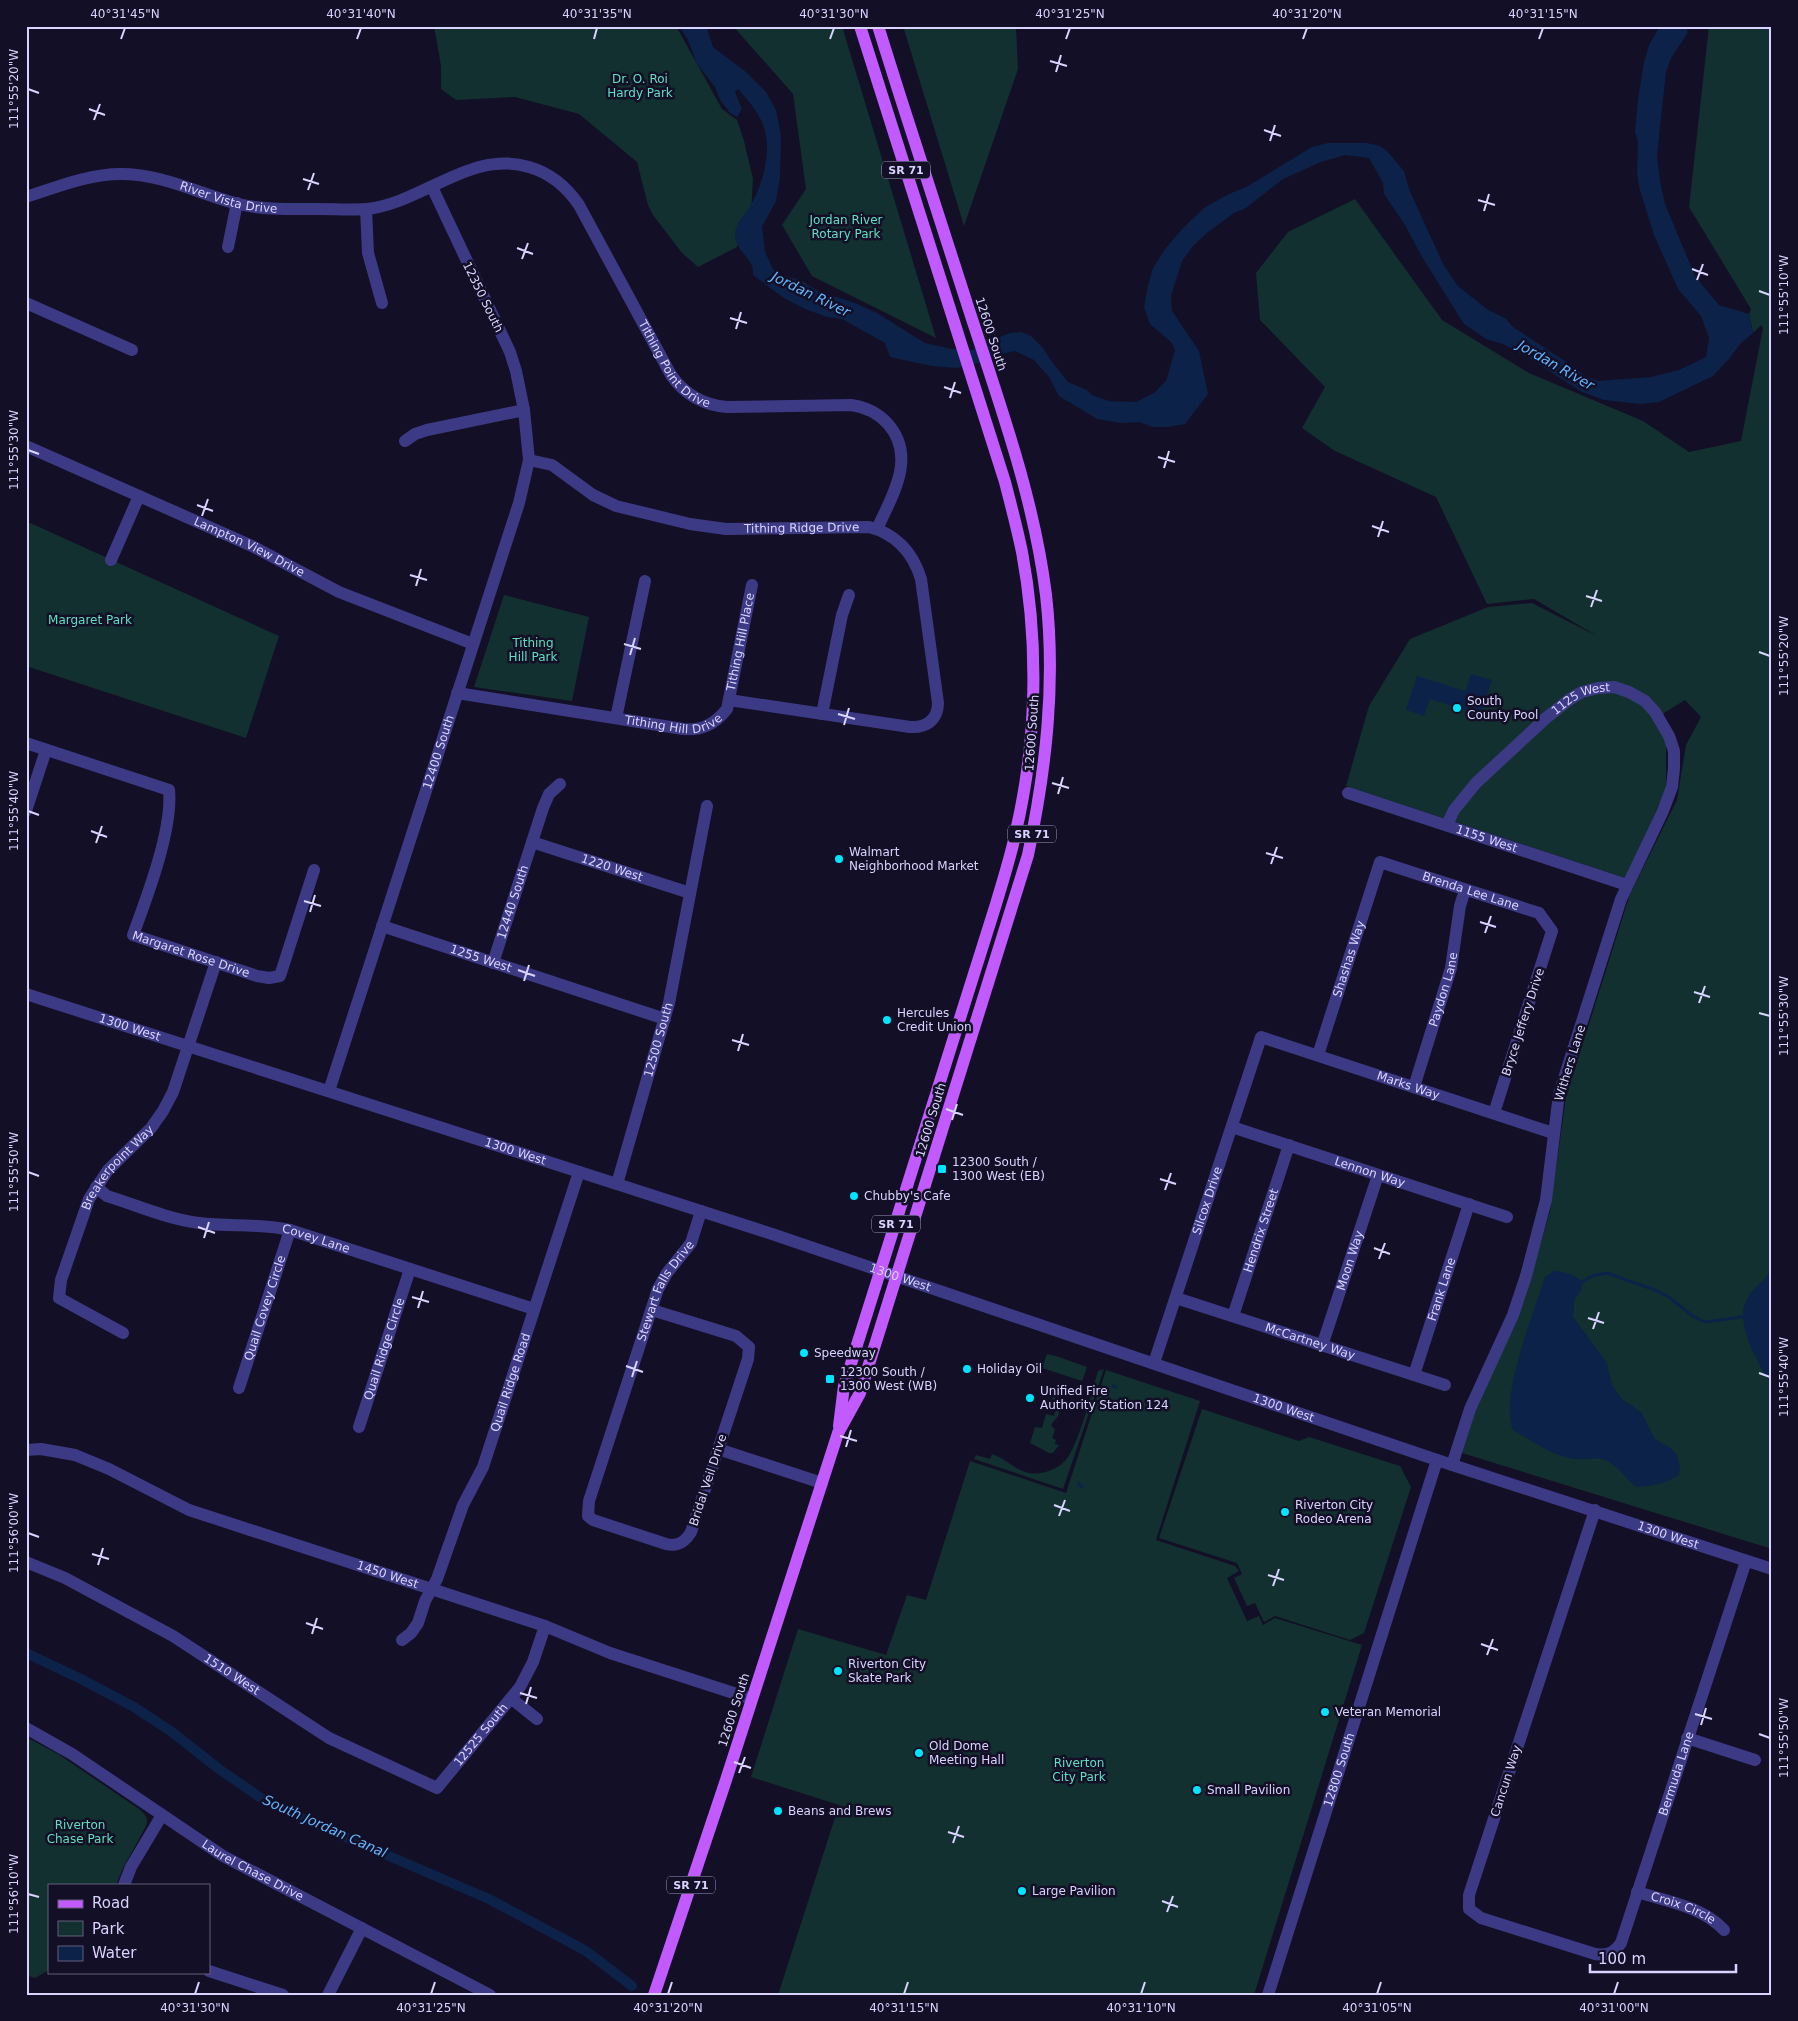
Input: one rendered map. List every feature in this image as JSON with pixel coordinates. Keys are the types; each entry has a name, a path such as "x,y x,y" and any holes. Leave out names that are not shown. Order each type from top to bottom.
{"main road":[{"name":"12600 South","path":"654,1995 838,1433 844,1386 996,904 1016,832 1028,769 1033,714 1033,655 1022,552 1005,482 860,26"},
{"name":"12600 South","path":"838,1433 860,1393 1028,855 1040,800 1049,717 1050,656 1046,596 1038,545 1022,478 878,26"}],"street":[{"name":"Tithing Point Drive","path":"432,187 481,166 502,163 513,163 534,168 560,182 579,205 671,375 682,388 695,398 710,405 727,407 851,405 867,409 884,420 897,437 903,459 898,483 877,529"},
{"name":"River Vista Drive","path":"26,198 86,178 121,174 156,178 237,204 271,208 366,209 395,203 432,187"},
{"name":"12350 South","path":"432,187 510,352 524,410"},
{"path":"228,247 237,204"},
{"path":"366,209 368,253 382,302"},
{"path":"26,302 132,350"},
{"path":"405,442 415,434 427,430 524,410"},
{"name":"12400 South","path":"329,1091 519,503 529,460 524,410"},
{"name":"Lampton View Drive","path":"26,446 252,546 339,592 473,644"},
{"name":"Tithing Ridge Drive","path":"529,460 552,465 593,495 608,503 625,509 690,524 726,529 860,526 877,529 896,539 907,551 918,569 921,579 938,703 934,719"},
{"path":"111,560 138,496"},
{"path":"616,718 645,581"},
{"name":"Tithing Hill Place","path":"729,700 752,585"},
{"path":"822,714 842,615 849,595"},
{"name":"1125 West","path":"1447,825 1454,810 1476,783 1546,718 1582,692 1614,687 1629,692 1645,701 1662,723"},
{"name":"Tithing Hill Drive","path":"458,693 696,729 716,721 727,709 729,700 916,728 934,719"},
{"name":"Withers Lane","path":"1452,1465 1480,1383 1513,1315 1526,1276 1546,1200 1559,1094 1627,886 1663,811 1672,787 1674,752 1662,723"},
{"name":"Margaret Rose Drive","path":"26,743 169,790 169,810 162,842 147,897 133,935 263,977 280,976 314,870"},
{"path":"26,811 46,750"},
{"name":"12440 South","path":"494,963 543,808 549,794 560,784"},
{"name":"1155 West","path":"1348,793 1627,886"},
{"name":"12500 South","path":"617,1184 665,1019 707,806"},
{"name":"1220 West","path":"532,842 690,893"},
{"name":"Brenda Lee Lane","path":"1380,862 1539,913 1552,932"},
{"name":"Shashas Way","path":"1318,1056 1380,862"},
{"name":"Paydon Lane","path":"1414,1087 1451,968 1460,906 1465,890"},
{"name":"1255 West","path":"382,926 665,1019"},
{"name":"Bryce Jeffery Drive","path":"1494,1113 1552,932"},
{"path":"189,1045 216,962"},
{"name":"1300 West","path":"26,994 701,1211 1437,1460 1772,1569"},
{"name":"Marks Way","path":"1261,1037 1553,1132"},
{"name":"Silcox Drive","path":"1154,1363 1261,1037"},
{"name":"Breakerpoint Way","path":"123,1334 59,1298 61,1280 84,1211 96,1187 108,1170 151,1128 163,1111 173,1092 189,1045"},
{"name":"Lennon Way","path":"1232,1127 1507,1217"},
{"name":"Hendrix Street","path":"1233,1316 1289,1146"},
{"name":"Quail Ridge Road","path":"402,1640 411,1633 418,1623 437,1578 463,1505 483,1467 579,1172"},
{"name":"Moon Way","path":"1322,1346 1378,1175"},
{"name":"Covey Lane","path":"96,1187 107,1196 186,1221 267,1226 290,1230 534,1309"},
{"name":"Frank Lane","path":"1414,1375 1469,1204"},
{"name":"Stewart Falls Drive","path":"588,1516 589,1501 663,1278 691,1243 701,1211"},
{"name":"Quail Covey Circle","path":"239,1388 290,1230"},
{"name":"Quail Ridge Circle","path":"359,1427 410,1269"},
{"name":"McCartney Way","path":"1176,1298 1445,1386"},
{"name":"Bridal Veil Drive","path":"588,1516 596,1522 666,1544 682,1543 691,1532 748,1359 749,1347 736,1336 652,1310"},
{"path":"718,1449 822,1483"},
{"name":"1450 West","path":"26,1450 50,1450 75,1455 109,1469 189,1510 545,1626 610,1652 752,1699"},
{"name":"12800 South","path":"1268,1995 1437,1460"},
{"name":"Cancun Way","path":"1595,1510 1468,1902 1469,1909 1481,1918 1595,1954 1603,1956 1610,1954"},
{"name":"Bermuda Lane","path":"1610,1954 1621,1943 1746,1560"},
{"name":"1510 West","path":"26,1562 66,1578 172,1636 329,1738 437,1788"},
{"name":"12525 South","path":"437,1788 512,1699 528,1675 545,1626"},
{"path":"512,1699 537,1719"},
{"name":"Laurel Chase Drive","path":"26,1728 72,1754 223,1856 490,1995"},
{"path":"1687,1738 1755,1760"},
{"path":"124,1884 131,1867 162,1815"},
{"name":"Croix Circle","path":"1637,1892 1704,1913 1715,1920 1724,1930"},
{"path":"328,1995 362,1928"},
{"path":"210,1971 283,1995"}],"green space":[{"name":"Dr. O. Roi Hardy Park","path":"434,26 676,26 722,109 737,120 744,141 753,179 751,213 741,225 737,247 698,267 682,253 653,215 648,205 637,162 579,114 515,97 456,100 441,89 441,66"},
{"name":"Jordan River Rotary Park","path":"733,26 842,26 936,338 812,276 782,225 806,189 793,94"},
{"path":"903,26 1016,26 1018,69 964,226"},
{"path":"1709,26 1772,26 1772,1549 1462,1453 1474,1414 1525,1298 1550,1211 1566,1097 1630,894 1677,800 1686,745 1701,717 1685,700 1664,713 1666,790 1625,878 1346,786 1369,706 1410,639 1488,607 1532,603 1597,636 1534,599 1487,604 1436,497 1335,451 1302,428 1325,387 1260,320 1256,273 1288,232 1355,199 1442,320 1529,373 1643,421 1689,452 1741,441 1763,328 1761,325 1753,333 1749,314 1751,309 1689,207"},
{"name":"Margaret Park","path":"26,521 279,636 246,738 26,666"},
{"name":"Tithing Hill Park","path":"504,595 589,617 572,701 474,687"},
{"path":"1047,1354 1087,1367 1082,1381 1042,1368"},
{"path":"1104,1369 1063,1489 974,1459 976,1455 990,1459 992,1454 1029,1473 1044,1472 1057,1467 1065,1461 1075,1444 1098,1371"},
{"name":"Riverton City Park","path":"1106,1370 1200,1401 1156,1540 1235,1566 1239,1571 1227,1578 1247,1621 1259,1616 1263,1625 1275,1618 1362,1645 1254,1995 778,1995 839,1805 751,1777 798,1629 886,1655 907,1595 926,1600 970,1461 1066,1493"},
{"path":"1053,1397 1057,1398 1056,1401 1060,1409 1058,1416 1051,1425 1055,1430 1052,1438 1056,1440 1055,1444 1059,1445 1053,1453 1049,1453 1030,1443 1035,1427 1042,1428 1046,1414 1054,1416 1057,1406 1051,1404"},
{"name":"Riverton City Rodeo Arena","path":"1202,1409 1299,1441 1309,1437 1400,1466 1411,1487 1364,1633 1350,1640 1275,1616 1264,1622 1255,1603 1247,1606 1234,1578 1242,1574 1237,1563 1159,1538"},
{"name":"Riverton Chase Park","path":"26,1737 58,1754 139,1809 145,1814 147,1821 116,1884 48,1884 48,1971 35,1978 26,1975"}],"water":[{"name":"Jordan River","path":"679,26 706,26 713,47 746,72 766,92 776,110 781,136 780,177 776,201 762,227 765,252 773,269 778,274 800,280 818,291 855,303 877,313 925,343 952,349 973,350 980,345 1010,333 1021,332 1031,336 1043,348 1068,382 1087,390 1092,395 1109,401 1136,402 1154,393 1166,381 1175,350 1171,342 1150,324 1144,307 1153,268 1165,249 1204,208 1248,186 1312,147 1328,143 1367,143 1380,146 1387,151 1404,171 1409,189 1443,264 1458,286 1488,310 1505,318 1513,327 1585,376 1599,381 1651,377 1679,370 1706,357 1709,338 1701,316 1678,289 1654,235 1639,187 1637,173 1638,142 1635,132 1638,99 1644,62 1649,45 1660,26 1688,26 1687,34 1671,58 1666,72 1657,155 1660,181 1665,204 1695,276 1719,305 1749,314 1753,333 1740,344 1713,376 1659,402 1640,404 1604,400 1582,392 1529,358 1503,344 1486,339 1464,324 1422,257 1405,225 1384,194 1383,183 1369,158 1345,155 1321,162 1283,179 1246,208 1234,213 1207,233 1193,246 1182,261 1171,296 1172,311 1199,351 1208,394 1185,424 1153,427 1139,422 1121,423 1097,419 1059,396 1049,377 1034,360 1015,351 1001,354 983,362 957,368 932,366 890,357 885,343 842,319 827,317 805,309 784,298 753,275 752,265 737,243 735,235 737,226 757,192 764,172 767,151 765,130 756,112 738,89 735,92 742,109 737,117 730,113 720,100 715,87 697,64 688,40"},
{"path":"1471,674 1492,680 1481,715 1430,699 1424,716 1406,710 1417,676 1465,691"},
{"path":"1772,1269 1772,1386 1749,1343 1743,1320 1747,1299"},
{"path":"1554,1271 1570,1274 1582,1282 1581,1290 1574,1301 1573,1317 1607,1363 1612,1385 1622,1399 1641,1412 1655,1439 1672,1449 1677,1455 1680,1468 1679,1475 1669,1481 1636,1487 1615,1466 1603,1459 1574,1459 1561,1456 1513,1430 1510,1415 1514,1376 1526,1332 1545,1277"}],"waterway":[{"path":"1582,1282 1592,1276 1607,1273 1655,1290 1669,1297 1694,1317 1705,1322 1742,1317"},
{"path":"1079,1484 1082,1487"},
{"name":"South Jordan Canal","path":"26,1653 134,1707 172,1732 219,1769 264,1800 303,1819 489,1899 586,1951 632,1986"}],"place":[{"name":"South County Pool","path":"1457,708"},
{"name":"Walmart Neighborhood Market","path":"839,859"},
{"name":"Hercules Credit Union","path":"887,1020"},
{"name":"12300 South / 1300 West (EB)","path":"942,1169"},
{"name":"Chubby's Cafe","path":"854,1196"},
{"name":"Speedway","path":"804,1353"},
{"name":"Holiday Oil","path":"967,1369"},
{"name":"12300 South / 1300 West (WB)","path":"830,1379"},
{"name":"Unified Fire Authority Station 124","path":"1030,1398"},
{"name":"Riverton City Rodeo Arena","path":"1285,1512"},
{"name":"Riverton City Skate Park","path":"838,1671"},
{"name":"Veteran Memorial","path":"1325,1712"},
{"name":"Old Dome Meeting Hall","path":"919,1753"},
{"name":"Small Pavilion","path":"1197,1790"},
{"name":"Beans and Brews","path":"778,1811"},
{"name":"Large Pavilion","path":"1022,1891"}]}
